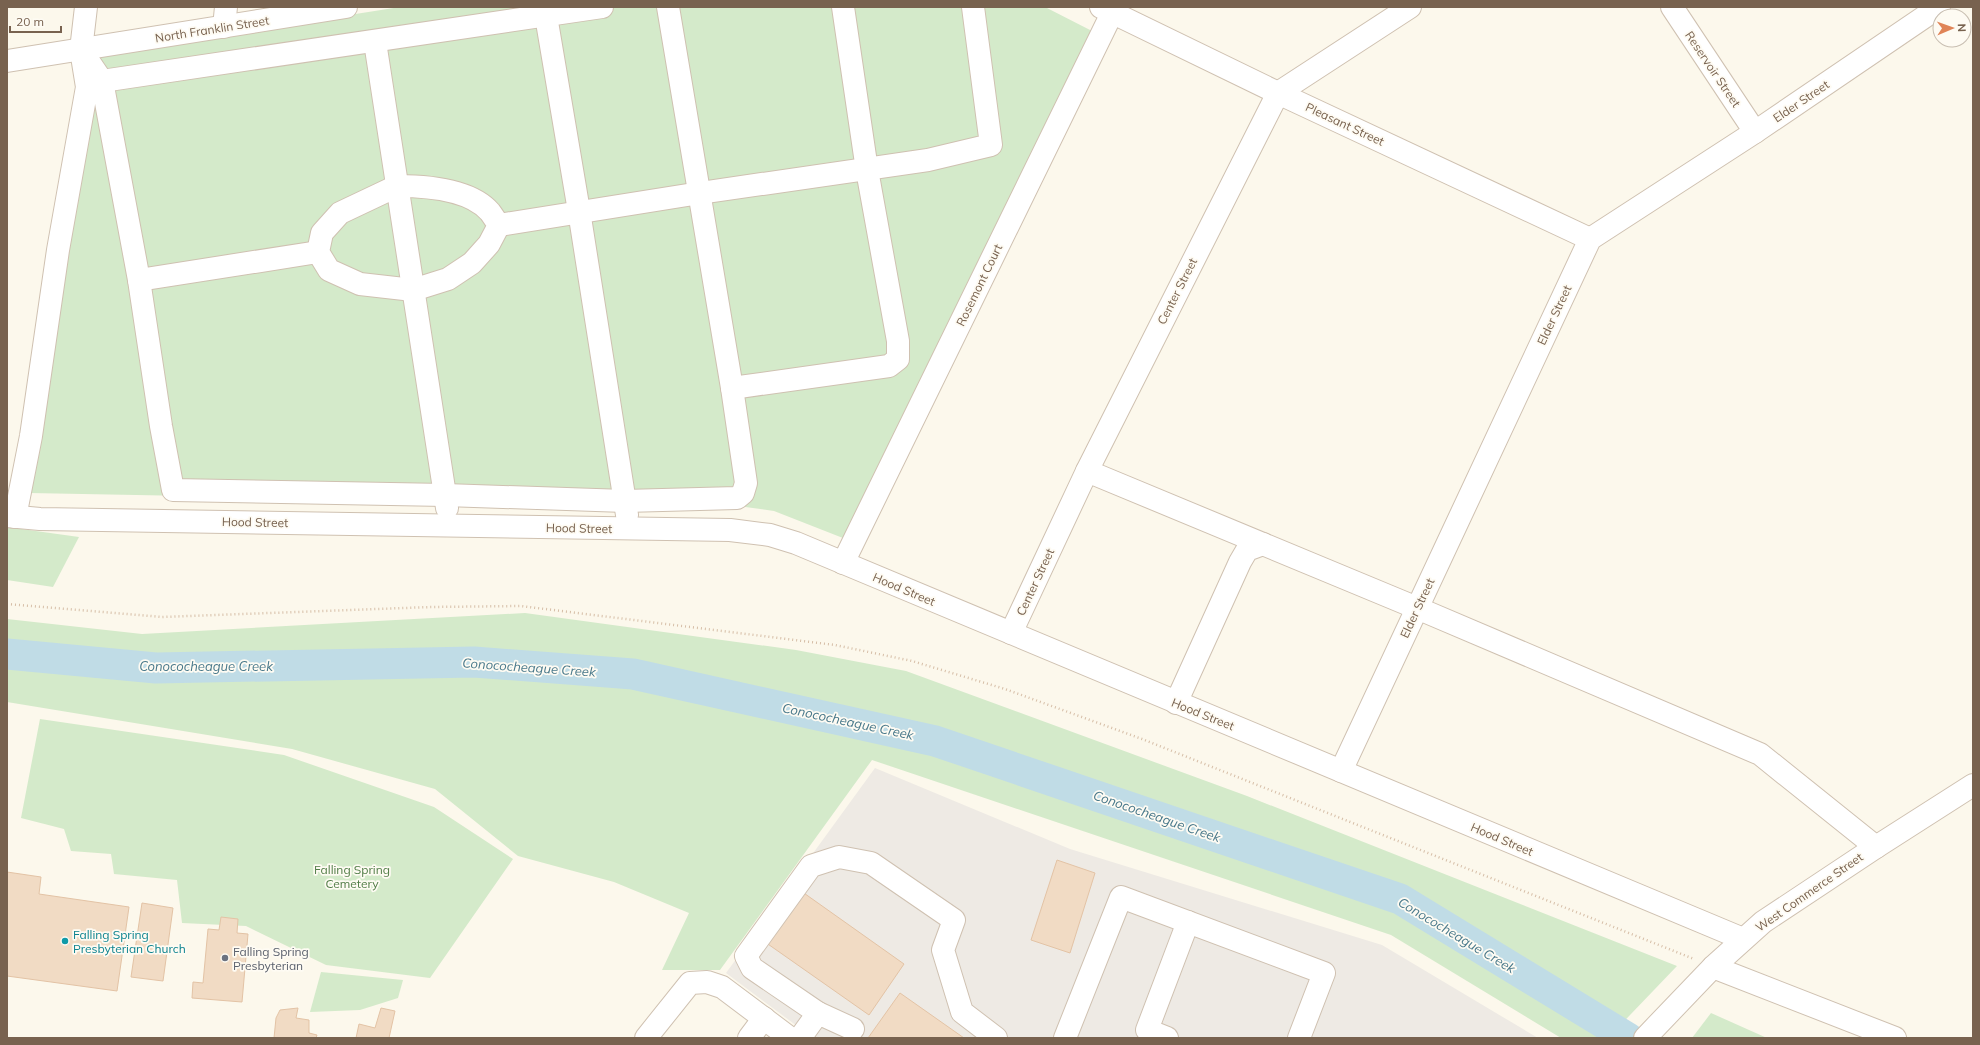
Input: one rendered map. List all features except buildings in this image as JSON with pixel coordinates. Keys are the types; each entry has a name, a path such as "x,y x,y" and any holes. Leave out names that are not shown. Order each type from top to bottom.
{"street":[{"path":"11,517 31,436 58,250 87,87 81,50 86,7"},
{"name":"North Franklin Street","path":"7,61 81,50 225,17 346,7"},
{"path":"102,82 602,7"},
{"path":"81,50 102,82 139,280 161,426 173,490 445,495 626,501 737,498 743,493 746,483 732,388 668,7"},
{"path":"732,388 889,366 898,359 898,341 867,170 843,7"},
{"path":"499,225 700,193 867,170 928,160 991,146 973,7"},
{"path":"1278,93 1410,7"},
{"name":"Elder Street","path":"1341,771 1590,238 1755,132 1939,7"},
{"name":"Pleasant Street","path":"1110,9 1278,93 1590,238"},
{"name":"Rosemont Court","path":"843,563 1110,9"},
{"name":"Reservoir Street","path":"1677,9 1755,132"},
{"path":"546,16 580,211 629,528"},
{"path":"375,42 449,525"},
{"name":"Center Street","path":"1011,633 1087,471 1278,93"},
{"path":"397,186 425,186 456,193 474,200 490,212 499,225 489,244 472,263 448,279 413,290 360,284 329,270 318,252 322,233 340,213 397,186"},
{"path":"139,280 318,252"},
{"path":"1087,471 1417,608 1760,754 1876,847"},
{"name":"Hood Street","path":"11,517 730,530 770,535 796,543 1743,939"},
{"path":"1176,703 1240,562 1247,550 1263,544"},
{"name":"West Commerce Street","path":"1645,1038 1712,967 1743,939 1787,905 1973,785"},
{"path":"853,1029 818,1013 752,968 746,956 811,866 839,857 871,862 954,920 943,950 962,1012 996,1038"},
{"path":"1064,1038 1121,897 1324,973 1299,1038"},
{"path":"1167,1038 1147,1030 1188,922"},
{"path":"1712,967 1895,1038"},
{"path":"646,1038 690,983 707,982 722,987 790,1038"},
{"path":"800,1038 818,1013"},
{"path":"749,1038 764,1018"}],"path":[{"path":"7,604 162,617 431,607 521,606 835,645 874,653 912,662 1005,689 1142,739 1712,967"}],"shaded area":[{"path":"875,768 1070,849 1382,945 1538,1038 813,1038 726,973"}],"green space":[{"path":"400,7 1045,7 1092,31 848,540 774,511 738,506 29,493 81,57"},
{"path":"7,527 79,537 53,587 7,580"},
{"path":"525,613 796,650 906,671 1247,796 1677,966 1608,1038 1561,1038 1391,935 872,760 720,970 662,970 689,913 614,882 518,856 435,789 292,749 7,702 7,619 142,634"},
{"name":"Falling Spring Cemetery","path":"40,719 284,755 434,807 513,859 430,978 326,965 246,926 182,923 177,880 114,874 111,854 71,851 64,829 21,818"},
{"path":"321,972 403,980 398,998 360,1010 310,1012"},
{"path":"1711,1013 1767,1038 1692,1038"}],"waterway":[{"name":"Conococheague Creek","path":"7,654 156,668 474,662 633,674 935,741 1400,899 1628,1038"}],"place":[{"name":"Falling Spring Presbyterian Church","path":"65,941"},
{"name":"Falling Spring Presbyterian","path":"225,958"}]}
